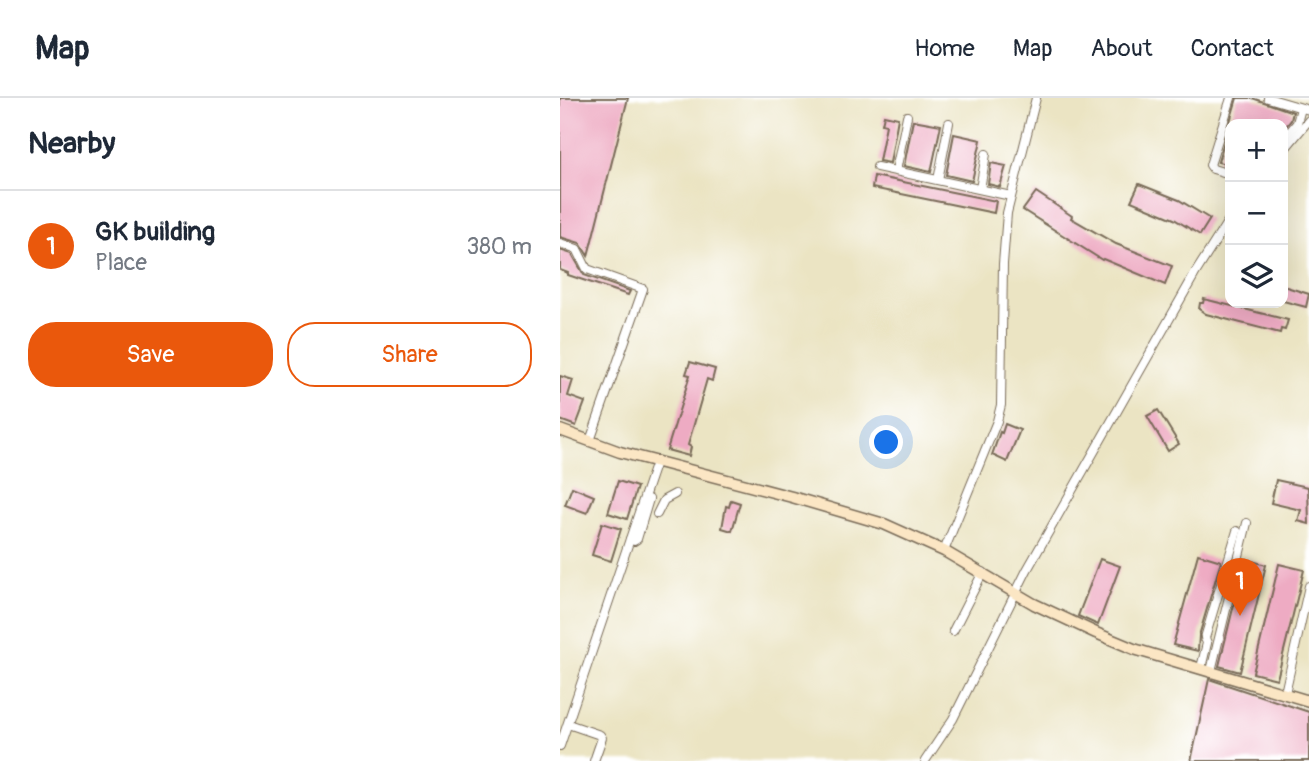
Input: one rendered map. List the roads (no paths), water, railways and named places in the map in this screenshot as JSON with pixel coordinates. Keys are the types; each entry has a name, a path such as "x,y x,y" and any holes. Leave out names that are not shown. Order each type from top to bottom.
{"main road":[{"path":"560,429 658,463 884,524 944,551 1063,619 1134,649 1309,701"}],"street":[{"path":"944,551 1001,405 1003,264 1007,213 1036,98"},
{"path":"1225,173 1209,165 1231,98"},
{"path":"1268,98 1305,109 1288,133"},
{"path":"897,171 907,116"},
{"path":"1288,145 1309,120"},
{"path":"938,180 949,123"},
{"path":"979,189 986,155"},
{"path":"877,167 1011,196"},
{"path":"925,761 957,712 1015,592 1196,272 1225,226"},
{"path":"560,243 577,248 587,269 643,289 590,441"},
{"path":"560,747 630,539 637,539 658,463"},
{"path":"654,524 660,503 675,494"},
{"path":"643,510 657,514"},
{"path":"1206,670 1247,523"},
{"path":"1206,670 1205,638 1237,530"},
{"path":"953,631 983,572"},
{"path":"1285,693 1309,586"},
{"path":"568,724 600,735 602,738 594,761"}],"place":[{"name":"GK building","path":"1240,616"}]}
